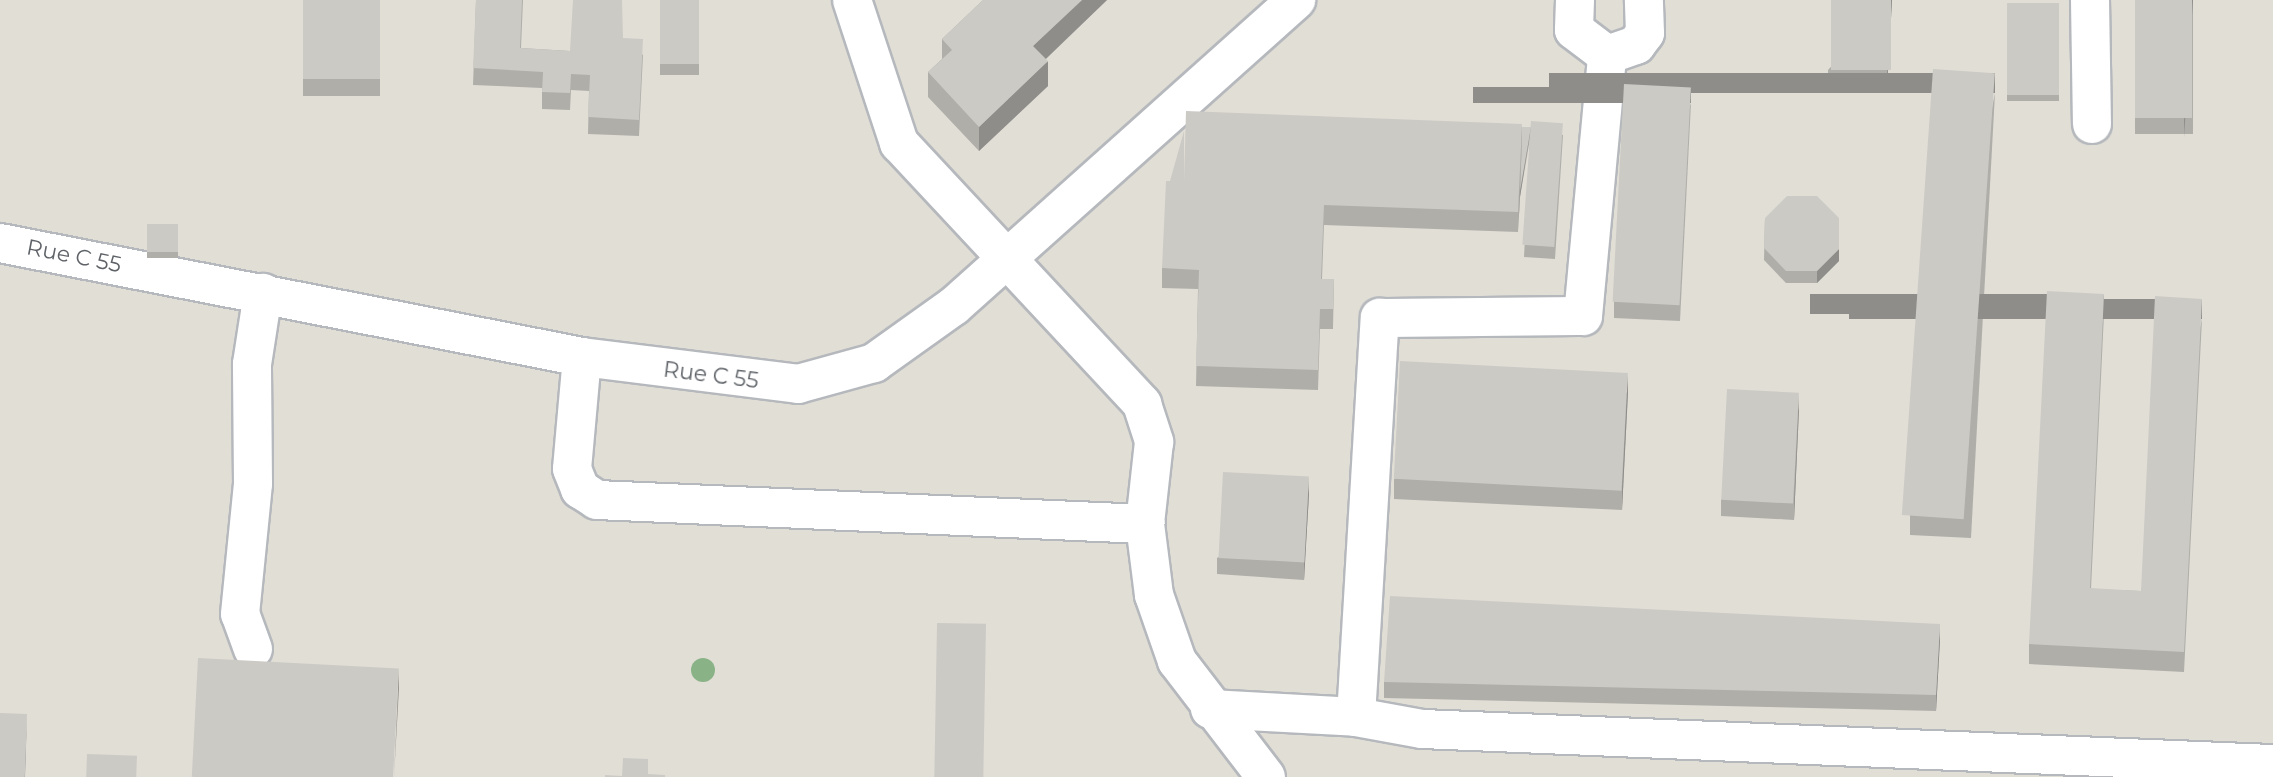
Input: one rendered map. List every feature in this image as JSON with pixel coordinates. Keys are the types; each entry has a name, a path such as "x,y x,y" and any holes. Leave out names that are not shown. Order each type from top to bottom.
{"street":[{"path":"852,0 899,143 1142,404 1154,442 1145,524 1158,609 1177,661 1210,709 1266,777"},
{"name":"Rue C 55","path":"0,243 582,357 798,384 874,363 954,306 1004,257 1296,0"},
{"path":"1575,0 1574,30 1607,55"},
{"path":"1607,55 1636,45 1645,33 1644,0"},
{"path":"2090,0 2092,124"},
{"path":"1356,717 1380,318 1583,316 1607,55"},
{"path":"253,649 240,614 253,484 252,364 263,293"},
{"path":"582,357 572,469 580,489 597,500 1145,524"},
{"path":"1210,709 1356,717 1422,729 2273,764"}],"shaded area":[{"path":"0,0 2273,0 2273,777 0,777"}],"building":[{"path":"303,0 380,0 380,79 303,79"},
{"path":"476,0 522,0 520,48 570,51 573,0 622,0 623,38 643,39 639,120 588,117 590,75 571,74 570,93 542,92 543,72 473,68"},
{"path":"660,0 699,0 699,64 660,64"},
{"path":"983,0 1082,0 1033,46 1048,61 979,127 928,72 952,50 942,39"},
{"path":"1831,0 1891,0 1891,70 1831,70"},
{"path":"2135,0 2192,0 2192,118 2135,118"},
{"path":"2007,3 2059,3 2059,95 2007,95"},
{"path":"1933,69 1995,73 1964,519 1902,515"},
{"path":"1624,84 1691,88 1679,305 1613,302"},
{"path":"1186,111 1522,124 1518,212 1324,205 1321,279 1334,279 1333,309 1320,309 1318,370 1196,366 1199,270 1162,268 1166,181 1184,181"},
{"path":"1531,121 1563,123 1554,247 1522,245"},
{"path":"1522,127 1531,127 1520,191 1522,138"},
{"path":"1184,131 1184,181 1170,181"},
{"path":"1787,196 1817,196 1839,218 1839,249 1817,271 1786,271 1764,248 1765,218"},
{"path":"147,224 178,224 178,252 147,252"},
{"path":"2047,291 2104,294 2090,588 2141,591 2155,296 2202,299 2184,652 2029,644"},
{"path":"1400,361 1628,373 1622,491 1394,479"},
{"path":"1727,389 1799,393 1793,504 1721,500"},
{"path":"1223,472 1309,477 1304,562 1218,558"},
{"path":"1390,596 1940,624 1936,695 1384,682"},
{"path":"937,623 986,624 983,777 934,777"},
{"path":"198,658 399,669 393,777 192,777"},
{"path":"0,713 27,714 25,777 0,777"},
{"path":"87,754 137,756 136,777 86,777"},
{"path":"623,758 648,759 648,774 665,777 605,777 622,776"}]}
